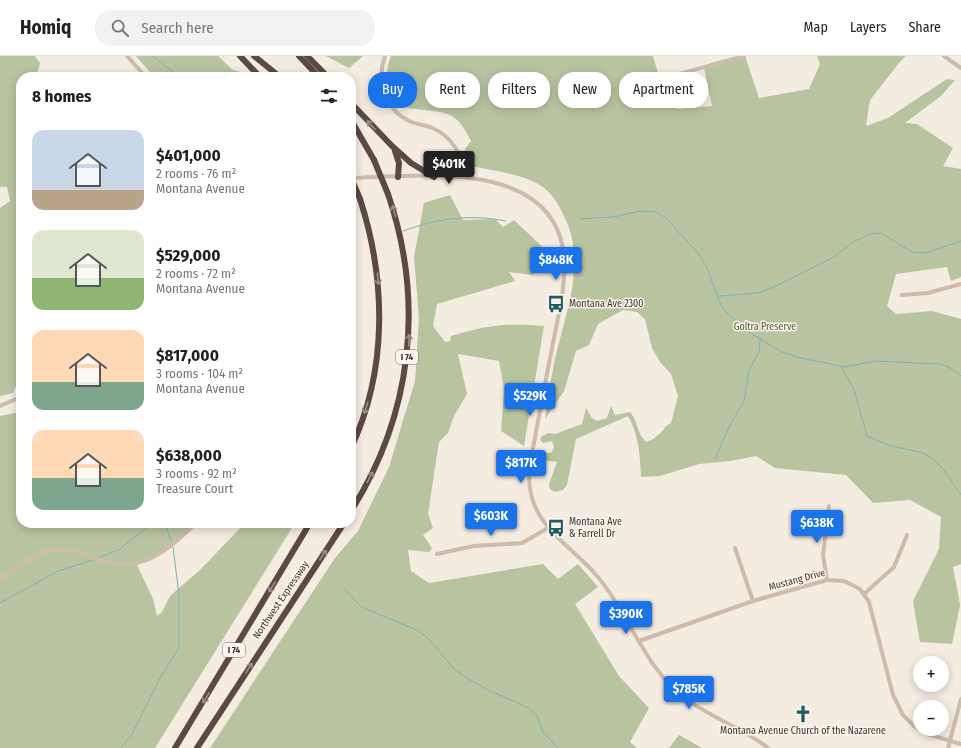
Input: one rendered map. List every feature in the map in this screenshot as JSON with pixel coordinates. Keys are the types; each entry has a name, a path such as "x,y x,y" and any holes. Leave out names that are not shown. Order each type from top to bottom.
{"highway":[{"path":"240,56 255,72"},
{"path":"254,56 274,72"},
{"path":"299,56 314,72"},
{"path":"307,56 323,72"},
{"path":"356,108 392,146 411,163 434,177"},
{"name":"I 74","path":"356,129 374,160 388,194 406,262 409,294 409,346 400,396 392,423 374,470 356,502"},
{"path":"392,146 399,163 398,177"},
{"path":"356,190 368,223 376,260 379,290 377,346 371,388 356,433"},
{"name":"Northwest Expressway","path":"175,748 307,528"},
{"name":"Northwest Expressway","path":"197,748 341,528"}],"street":[{"path":"127,56 141,72"},
{"path":"385,56 381,78 382,86 388,102 398,114 404,118 436,130 447,137 459,155 464,168 464,177"},
{"path":"687,72 744,56"},
{"path":"944,56 961,68"},
{"path":"356,178 479,178 513,187 536,202 555,224 563,247 565,263 562,298 532,452 529,479 534,504 548,528 600,579 658,672 685,698 768,748"},
{"path":"902,294 928,293 961,284"},
{"path":"0,406 16,399"},
{"path":"827,580 823,555 829,506"},
{"path":"0,579 31,559 47,551 66,549 85,554 108,563 124,566 137,564 152,559 191,528"},
{"path":"437,554 474,546 522,543 548,528"},
{"path":"908,535 894,567 864,594 871,609 893,695 899,709 908,721 920,730 961,744"},
{"path":"735,548 753,600"},
{"name":"Mustang Drive","path":"639,641 753,600 827,580 838,580 850,583 864,594"},
{"path":"948,748 961,699"}],"green space":[{"path":"0,56 35,56 40,63 37,72 16,72 16,386 13,393 0,396 0,208 10,201 7,187 0,187"},
{"path":"136,56 218,56 233,70 241,72 150,72"},
{"path":"326,56 363,56 349,68"},
{"name":"Goltra Preserve","path":"391,56 653,56 658,72 619,72 619,108 677,109 708,108 708,106 712,106 708,87 708,72 705,72 704,68 745,56 759,98 809,89 820,64 817,56 906,56 870,100 866,126 888,118 947,79 955,80 941,96 905,123 917,124 953,148 943,166 961,169 961,277 951,281 947,267 896,274 887,306 896,314 932,311 961,319 961,564 953,567 960,605 952,644 920,642 913,601 939,549 941,517 910,500 873,503 846,475 775,468 756,456 730,461 699,464 660,476 641,477 637,438 628,416 576,439 567,485 563,490 555,492 550,489 549,484 557,462 548,461 537,457 538,452 551,453 554,447 552,441 543,443 540,440 542,436 548,433 555,434 582,424 586,408 592,418 597,421 607,418 611,406 615,415 630,412 635,419 643,439 646,442 651,440 671,423 678,396 671,374 660,362 652,348 645,319 637,312 623,310 598,324 589,345 576,351 564,391 545,419 558,346 572,290 574,271 574,253 571,234 564,216 550,193 535,182 508,173 470,166 465,149 471,141 462,126 454,117 450,115 410,108 417,108 417,72 387,72"},
{"path":"450,195 463,220 495,219 503,227 514,220 547,251 533,275 509,272 515,281 437,304 433,326 445,342 450,341 451,336 487,327 508,325 544,326 524,446 501,431 504,389 499,361 458,354 467,394 454,416 448,433 439,442 428,514 433,528 423,535 432,548 429,552 408,550 411,571 429,583 543,564 558,579 578,564 598,587 575,604 619,676 649,708 630,742 637,748 210,748 335,558 358,531 389,467 415,381 419,319 414,257 424,203"},
{"path":"16,413 16,528 190,528 152,559 137,565 153,599 157,616 162,612 170,596 200,570 240,528 292,528 155,748 0,748 0,416"},
{"path":"679,735 702,748 669,748"}],"waterway":[{"path":"153,56 173,72"},
{"path":"579,219 613,217 640,211 657,212 667,219 697,252 706,266 721,305 727,313 752,334 782,352 796,357 845,367 875,361 940,364 949,367 961,376"},
{"path":"403,231 429,223 454,218 479,218 506,221"},
{"path":"719,296 758,293 776,286 834,257 853,242 870,234 881,233 912,252 926,253 961,241"},
{"path":"715,459 729,427 744,401 749,370 759,352 760,340"},
{"path":"841,367 854,389 867,436 888,445 923,453 933,459 945,471 961,495"},
{"path":"98,558 120,549 146,528"},
{"path":"167,528 172,544"},
{"path":"121,748 131,736 161,676 179,648 179,595 173,547"},
{"path":"0,603 58,571 93,560"},
{"path":"345,589 361,607 417,630 430,640 452,667 465,677 486,689 529,708 537,716 543,732 558,748"}],"place":[{"name":"Montana Ave 2300","path":"556,304"},
{"name":"Montana Ave & Farrell Dr","path":"556,528"},
{"name":"Montana Avenue Church of the Nazarene","path":"803,714"}]}
